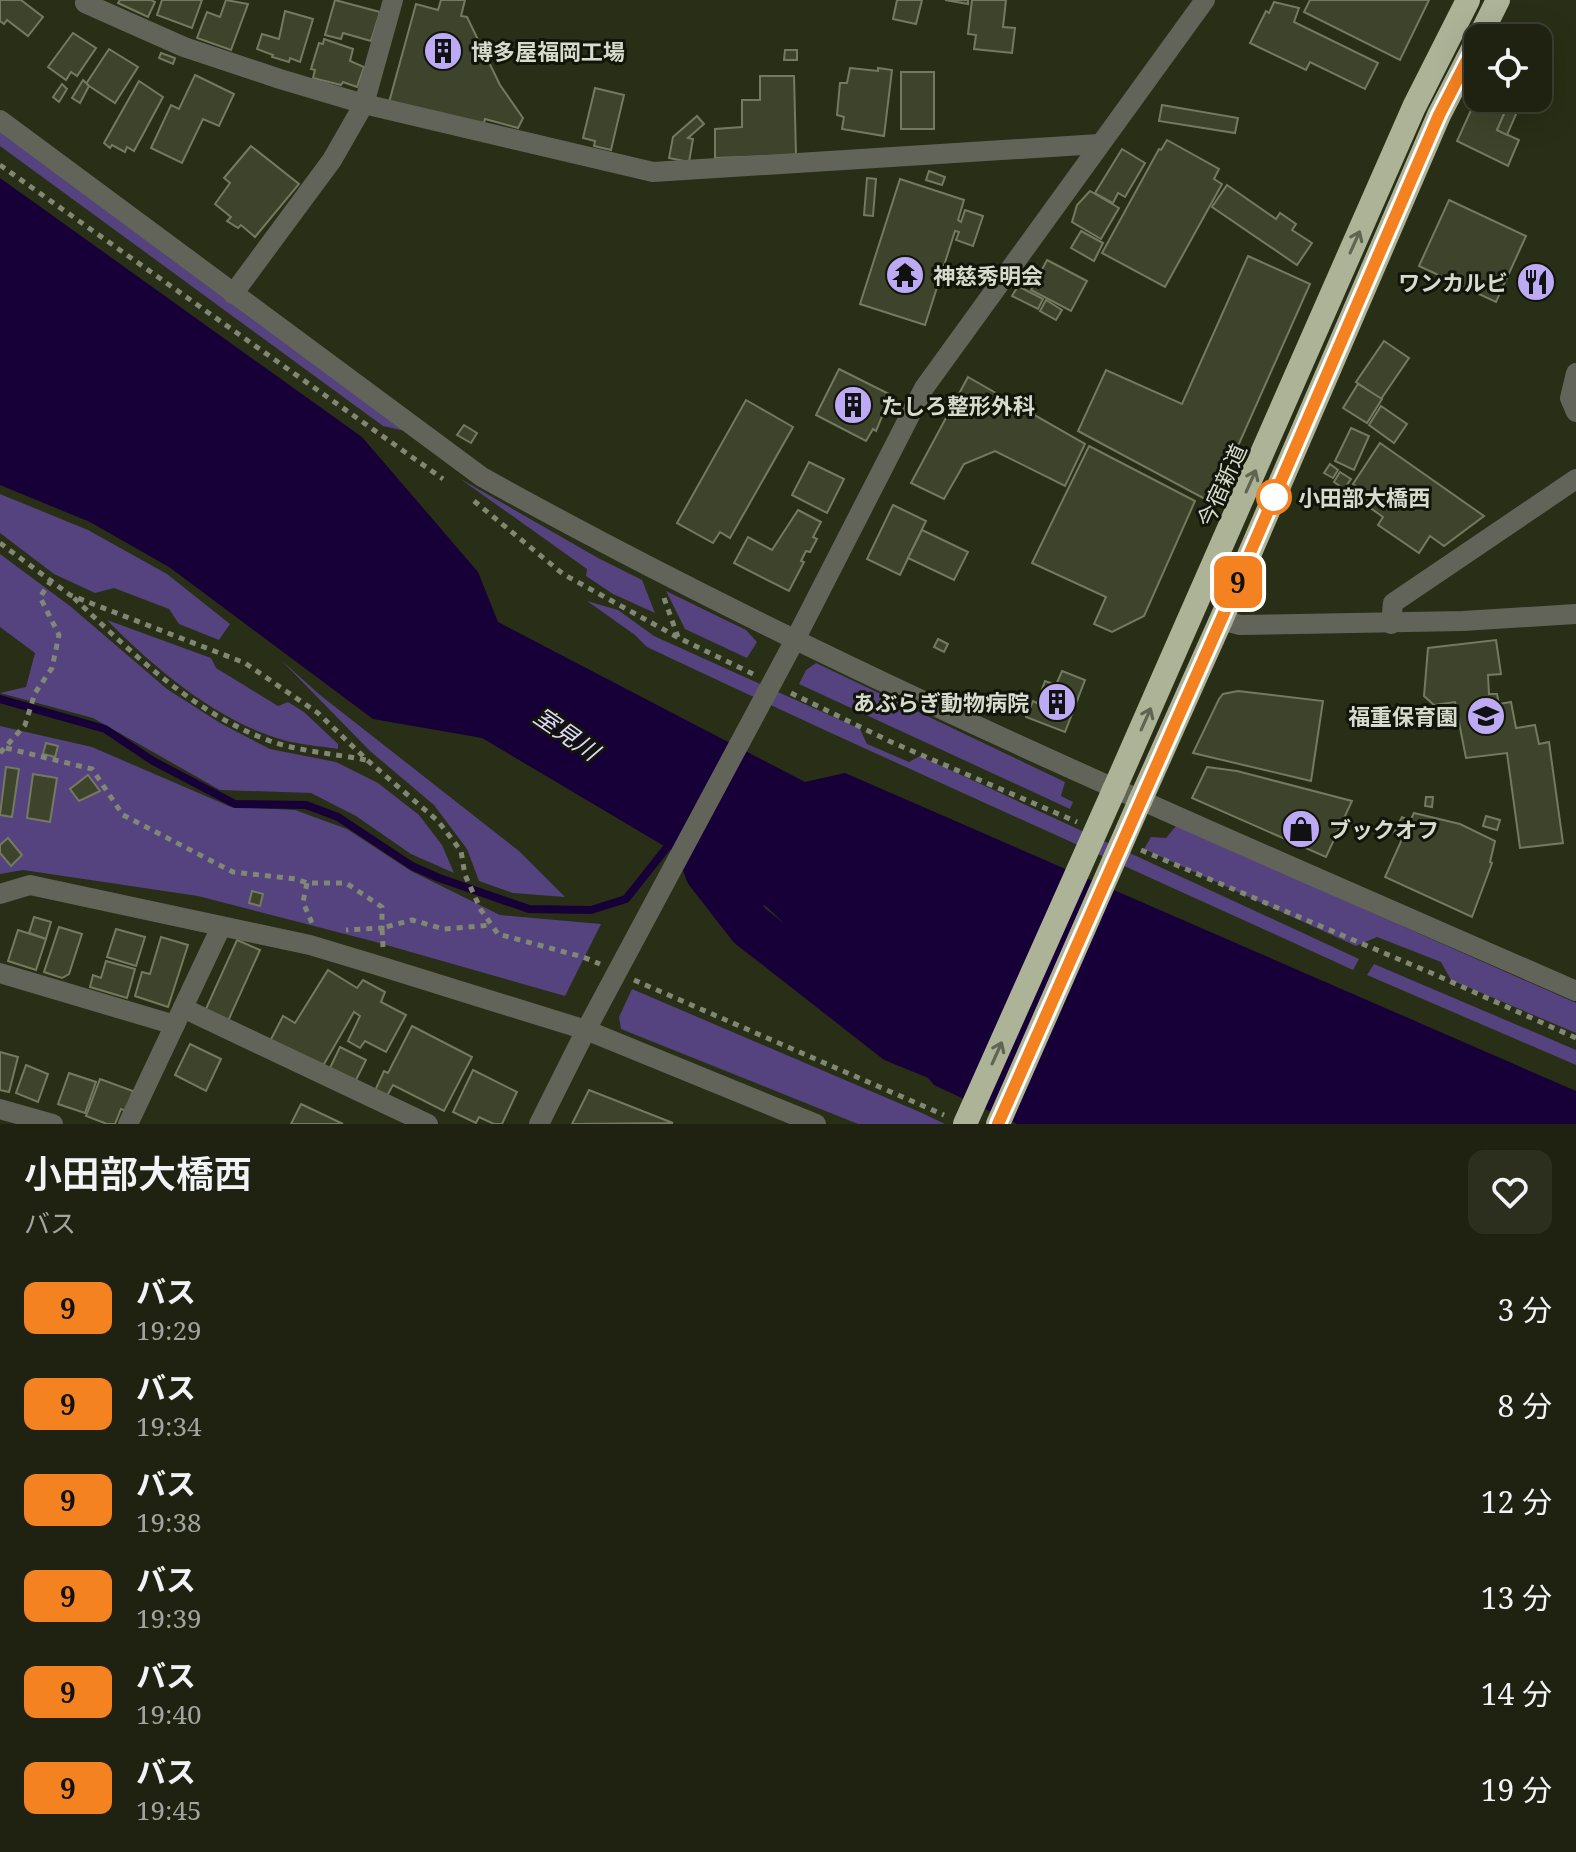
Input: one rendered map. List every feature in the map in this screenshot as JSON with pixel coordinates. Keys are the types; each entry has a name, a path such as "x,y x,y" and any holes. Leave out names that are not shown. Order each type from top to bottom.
{"highway":[{"name":"今宿新道","path":"958,1121 1114,790 1414,107 1468,0"},
{"path":"1486,24 1498,0"},
{"path":"998,1124 1221,620 1439,115 1464,66"}],"street":[{"path":"86,0 85,3 184,47 280,79 364,104 653,172 1099,144"},
{"path":"233,294 332,160 364,104 393,0"},
{"path":"539,1124 796,638 924,388 1205,0"},
{"path":"0,120 482,477 654,569 1114,790 1576,991"},
{"path":"1576,373 1570,398 1576,412"},
{"path":"1391,624 1393,603 1576,479"},
{"path":"1221,620 1240,625 1391,624 1576,614"},
{"path":"0,894 30,885 310,945 586,1030 816,1124"},
{"path":"128,1124 221,927"},
{"path":"0,973 179,1017 428,1124"},
{"path":"0,1109 53,1124"}],"path":[{"path":"0,543 70,595 172,687 211,713 271,742 367,760"},
{"path":"654,569 679,638"},
{"path":"51,581 40,597 59,635 52,668 35,693 25,725 3,750 92,769 123,815 233,872 307,883 346,883 382,907 383,967"},
{"path":"70,595 245,663 318,713 438,821 461,851 465,875 481,910 498,934 583,957 611,970"},
{"path":"307,883 303,902 312,923 326,926"},
{"path":"339,928 352,931 382,928 412,920 444,929 492,925"},
{"path":"625,976 958,1121"}],"shaded area":[{"path":"0,132 405,431 383,426 0,146"},
{"path":"459,478 642,580 655,613 613,594 586,576 587,569"},
{"path":"0,494 88,530 167,574 230,624 219,640 179,624 169,609 114,588 95,593 54,574 0,533"},
{"path":"0,554 70,606 167,689 220,723 270,749 336,762 378,783 419,815 442,845 454,873 411,854 356,816 311,793 220,790 93,718 0,693 26,687 35,653 0,627"},
{"path":"666,591 746,630 757,642 747,658 685,629"},
{"path":"587,601 618,610 654,636 860,729 867,744 909,762 920,756 1359,959 1353,970 911,770 647,647"},
{"path":"107,620 211,658 216,668 278,706 288,702 304,712 338,744 338,749 283,740 234,720 166,674"},
{"path":"281,660 320,695 519,851 565,897 513,893 479,881 467,849 434,805 370,751"},
{"path":"816,663 1065,782 1061,796 1073,802 1070,809 799,684 806,670"},
{"path":"0,726 92,747 231,807 295,810 347,829 411,871 500,915 601,924 565,996 198,896 23,870 0,874"},
{"path":"1176,826 1576,1003 1576,1033 1451,980 1441,962 1377,937 1356,946 1144,849 1151,837 1166,838"},
{"path":"1374,964 1576,1050 1576,1065 1367,975"},
{"path":"632,989 945,1124 858,1124 621,1029 619,1017"}],"water":[{"path":"0,178 362,437 478,572 498,622 805,782 845,773 1576,1091 1576,1124 1017,1124 934,1085 853,989 767,907 482,738 373,719 169,567 90,522 0,485"}],"building":[{"path":"0,0 21,0 43,17 28,36 7,20 4,24 0,21"},
{"path":"120,0 155,2 148,17 118,3"},
{"path":"162,0 202,0 192,28 157,15"},
{"path":"226,0 248,4 231,50 197,38 207,12 220,17"},
{"path":"335,0 380,12 371,41 343,33 341,39 325,35"},
{"name":"博多屋福岡工場","path":"441,0 465,0 461,16 467,17 500,85 523,118 518,128 485,119 482,129 388,106 416,4 438,10"},
{"path":"897,0 922,0 916,24 893,19"},
{"path":"945,0 968,0 968,4"},
{"path":"972,0 1006,0 1003,27 1015,28 1012,53 974,49 976,35 968,34"},
{"path":"1310,0 1429,0 1400,60 1304,12"},
{"path":"1274,2 1299,8 1294,22 1378,63 1365,89 1310,62 1306,70 1250,43"},
{"path":"285,11 313,19 300,62 272,57 257,49 262,34 279,39"},
{"path":"73,33 96,48 77,76 71,72 66,80 48,67"},
{"path":"324,39 353,49 350,61 364,67 357,87 313,78 315,70 311,69 319,43 323,44"},
{"path":"109,49 138,67 115,103 86,84"},
{"path":"785,50 797,50 797,60 784,60"},
{"path":"161,53 175,58 173,64 159,58"},
{"path":"850,68 892,70 884,136 842,129 844,117 837,115 840,83 847,83"},
{"path":"901,72 934,72 934,129 901,129"},
{"path":"195,75 234,94 219,126 203,119 182,163 151,148 171,105 179,109"},
{"path":"760,76 794,76 796,155 715,158 715,129 742,127 742,100 760,100"},
{"path":"83,80 89,86 80,103 72,98"},
{"path":"139,81 163,97 134,151 127,147 125,152 112,145 110,148 104,143"},
{"path":"62,84 67,89 59,102 53,97"},
{"path":"595,88 624,95 611,150 594,146 595,141 583,138"},
{"path":"1162,105 1238,118 1235,133 1159,121"},
{"path":"1470,112 1505,112 1497,130 1519,140 1508,166 1457,141"},
{"path":"1505,112 1517,112 1507,135 1497,130"},
{"path":"697,116 704,124 688,138 693,139 689,162 669,158 673,137"},
{"path":"1167,140 1219,169 1214,179 1222,184 1165,287 1102,253 1159,149"},
{"path":"251,146 299,184 255,237 241,225 238,228 227,221 231,217 215,204 230,183 224,178"},
{"path":"1122,149 1145,163 1125,197 1118,193 1113,203 1095,193"},
{"path":"929,171 945,177 942,185 926,180"},
{"path":"867,178 876,179 873,216 864,215"},
{"name":"神慈秀明会","path":"900,179 964,200 958,220 961,222 965,210 983,216 973,246 956,240 959,232 955,231 925,325 860,304"},
{"path":"1227,185 1276,219 1280,213 1296,224 1292,230 1312,243 1297,265 1212,207"},
{"path":"1090,191 1119,208 1101,239 1072,222 1077,205"},
{"path":"1449,200 1526,236 1496,302 1419,266"},
{"path":"1081,231 1103,243 1094,261 1071,248"},
{"path":"1248,256 1310,284 1226,473 1205,499 1078,431 1106,370 1182,404"},
{"path":"1047,260 1087,281 1071,311 1031,290"},
{"path":"1018,286 1043,299 1038,309 1012,296"},
{"path":"1046,300 1062,310 1056,320 1040,311"},
{"path":"1384,341 1409,358 1381,399 1356,382"},
{"name":"たしろ整形外科","path":"839,369 891,395 876,431 873,429 866,441 816,415"},
{"path":"968,377 1085,444 1065,486 995,451 964,464 944,499 911,483"},
{"path":"1358,384 1382,399 1367,423 1343,408"},
{"path":"746,400 793,427 730,538 720,532 713,543 677,523"},
{"path":"1381,406 1407,424 1394,443 1369,425"},
{"path":"464,425 477,433 471,443 457,435"},
{"path":"1351,428 1369,436 1354,470 1335,461"},
{"path":"1380,443 1484,516 1444,546 1430,536 1419,553 1378,525 1383,517 1362,502 1367,494 1353,484"},
{"path":"1089,446 1195,501 1144,616 1112,632 1094,624 1106,597 1032,563"},
{"path":"809,462 844,479 827,513 792,495"},
{"path":"1330,464 1338,470 1333,478 1324,473"},
{"path":"1340,472 1351,479 1344,489 1334,482"},
{"path":"893,505 926,521 900,575 867,559"},
{"path":"798,510 821,522 813,537 817,539 810,552 806,551 801,561 804,562 789,591 734,563 748,537 772,550"},
{"path":"922,530 968,552 954,580 908,558"},
{"path":"938,639 948,644 944,652 934,647"},
{"path":"1496,640 1501,674 1488,675 1489,694 1497,694 1499,704 1511,702 1516,728 1535,725 1539,744 1549,742 1563,843 1520,848 1507,753 1466,758 1455,702 1434,705 1424,696 1428,648"},
{"name":"あぶらぎ動物病院","path":"1062,671 1085,680 1065,732 1026,717 1033,701 1037,703 1045,681 1056,685"},
{"path":"1238,691 1323,701 1311,781 1193,753 1219,699 1223,694"},
{"path":"46,743 58,746 55,757 43,754"},
{"path":"6,767 19,769 12,817 0,815"},
{"name":"ブックオフ","path":"1207,767 1237,771 1352,801 1326,857 1192,798"},
{"path":"33,774 57,778 50,822 27,818"},
{"path":"88,775 100,791 79,801 70,789"},
{"path":"1426,797 1433,797 1432,807 1425,806"},
{"path":"1414,813 1460,824 1495,841 1492,863 1472,917 1385,877 1403,837 1394,833 1402,817 1410,821"},
{"path":"1486,816 1500,820 1497,830 1483,826"},
{"path":"8,838 22,855 11,866 0,853 0,845"},
{"path":"252,891 263,894 260,906 249,903"},
{"path":"34,917 51,922 46,939 29,933"},
{"path":"59,927 82,934 69,974 62,978 44,972"},
{"path":"116,929 145,937 136,966 107,957"},
{"path":"18,930 46,939 36,970 8,961"},
{"path":"161,937 188,945 168,1007 135,996 142,972 150,974"},
{"path":"237,940 260,950 228,1021 205,1011"},
{"path":"106,961 135,969 127,998 90,987 93,975 101,978"},
{"path":"328,970 357,988 363,980 385,992 381,1002 406,1015 386,1052 365,1041 360,1048 348,1041 360,1016 354,1012 320,1071 269,1043 283,1016 295,1023"},
{"path":"412,1026 472,1057 444,1111 393,1085 384,1101 373,1095"},
{"path":"190,1044 221,1059 206,1091 175,1075"},
{"path":"340,1047 366,1060 355,1082 329,1070"},
{"path":"0,1052 18,1057 9,1092 0,1090"},
{"path":"26,1065 48,1074 38,1102 16,1093"},
{"path":"473,1070 517,1092 502,1124 479,1117 476,1123 453,1112"},
{"path":"69,1073 96,1082 85,1113 58,1104"},
{"path":"100,1079 133,1091 126,1111 121,1109 115,1124 86,1116"},
{"path":"589,1090 673,1123 572,1124"},
{"path":"301,1104 343,1124 291,1124"}],"waterway":[{"path":"0,699 105,729 153,761 235,804 306,805 338,817 412,866 529,909 591,910 626,899 672,841"},
{"name":"室見川","path":"682,815 688,819 708,872 750,926 896,1040 955,1064"}],"bus line":[{"name":"9","path":"998,1124 1221,620 1439,115 1464,66"}],"place":[{"name":"博多屋福岡工場","path":"443,51"},
{"name":"神慈秀明会","path":"905,275"},
{"name":"ワンカルビ","path":"1536,282"},
{"name":"たしろ整形外科","path":"853,405"},
{"name":"小田部大橋西","path":"1274,497"},
{"name":"あぶらぎ動物病院","path":"1057,702"},
{"name":"福重保育園","path":"1486,716"},
{"name":"ブックオフ","path":"1301,829"}]}
